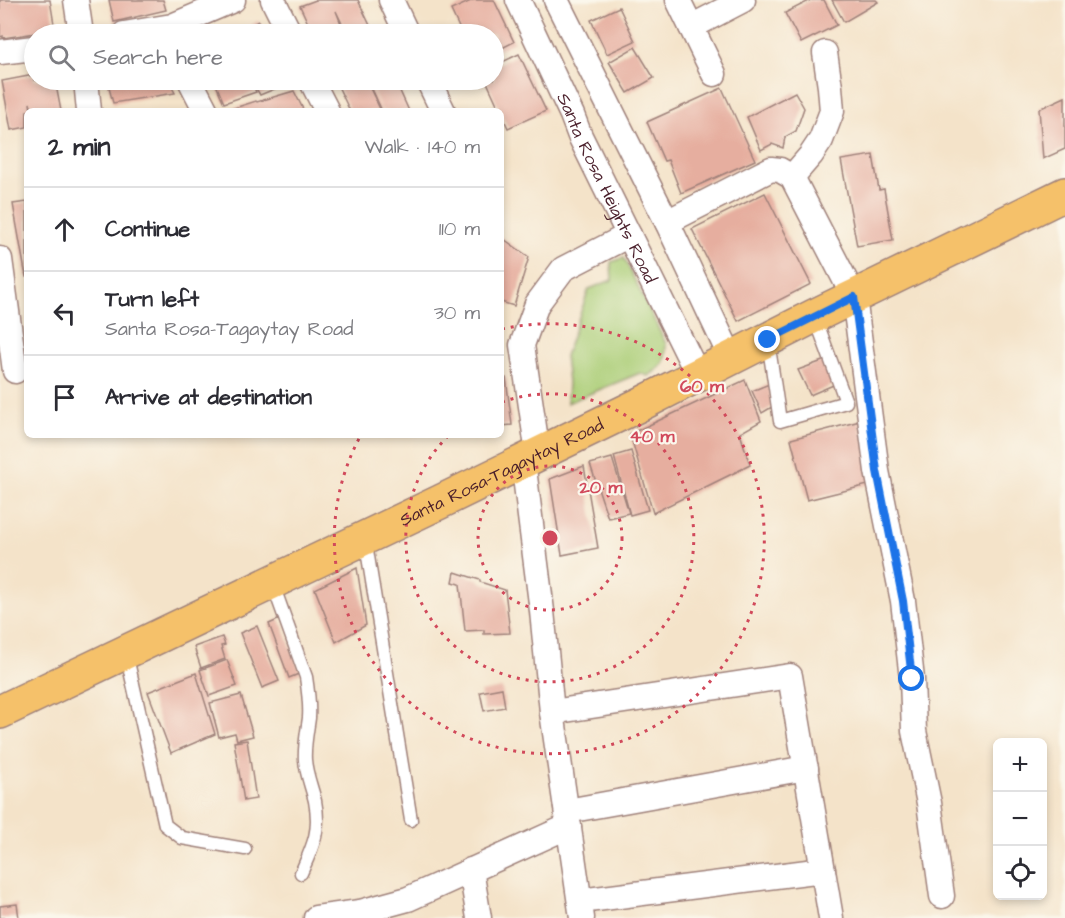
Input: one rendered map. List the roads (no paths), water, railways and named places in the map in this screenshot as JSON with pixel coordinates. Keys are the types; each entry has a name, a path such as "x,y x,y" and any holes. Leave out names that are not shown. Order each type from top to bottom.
{"main road":[{"name":"Santa Rosa-Tagaytay Road","path":"0,712 530,457 1065,194"}],"street":[{"path":"76,0 80,24"},
{"path":"185,24 233,0"},
{"path":"273,0 285,24"},
{"path":"391,0 402,24"},
{"name":"Santa Rosa Heights Road","path":"518,0 580,136 698,375"},
{"name":"Santa Rosa Heights Road","path":"556,0 731,358"},
{"path":"678,0 714,74"},
{"path":"691,27 743,0"},
{"path":"0,52 24,49"},
{"path":"792,177 821,140 832,111 825,53"},
{"path":"87,90 89,108"},
{"path":"195,90 204,108"},
{"path":"317,90 326,108"},
{"path":"433,90 442,108"},
{"path":"572,115 605,99"},
{"path":"600,175 634,158"},
{"path":"666,222 771,169 780,170 792,177 854,297 877,471 903,601 912,679 914,731 929,803 942,896"},
{"path":"628,235 562,269 537,304 522,345 552,712 581,910 823,870"},
{"path":"0,259 14,372"},
{"path":"552,712 790,676 831,918"},
{"path":"316,918 360,915 408,899 471,870 568,819 806,768"},
{"path":"471,870 479,918"}],"lane":[{"path":"768,340 780,421 846,402 814,316"},
{"path":"365,537 411,820"},
{"path":"272,581 306,676 308,692 309,717 305,762 318,827 301,873"},
{"path":"126,652 165,825 182,838 245,849"}]}
